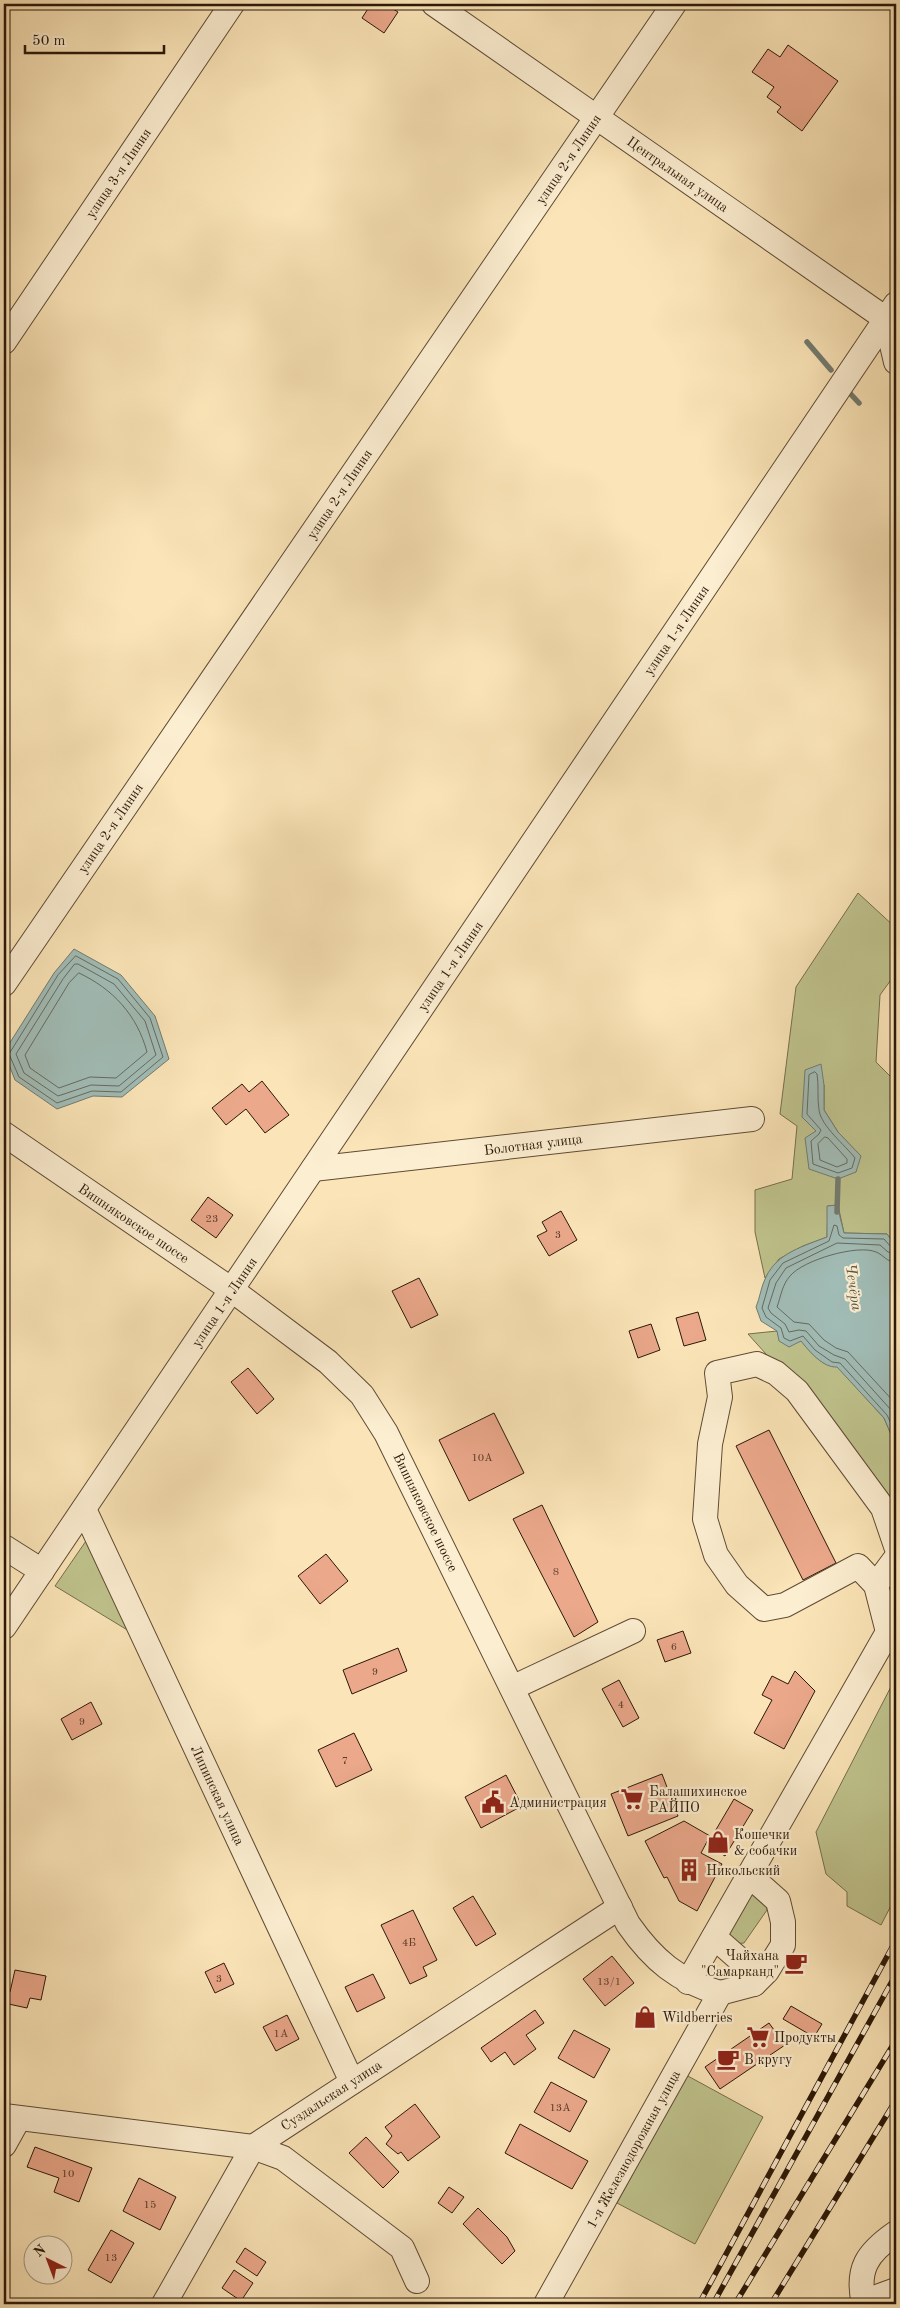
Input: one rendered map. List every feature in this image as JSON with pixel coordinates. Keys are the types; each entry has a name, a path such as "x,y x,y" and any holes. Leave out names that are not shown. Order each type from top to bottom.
{"street":[{"name":"улица 3-я Линия","path":"4,342 232,4"},
{"name":"Центральная улица","path":"434,4 596,117 893,313"},
{"name":"улица 2-я Линия","path":"4,984 674,4"},
{"path":"893,313 896,362"},
{"name":"улица 1-я Линия","path":"4,1627 893,313"},
{"name":"Болотная улица","path":"313,1169 752,1119"},
{"name":"Вишняковское шоссе","path":"4,1134 232,1290 328,1362 362,1395 386,1433 620,1907 638,1938 652,1955 667,1968 688,1982 720,1993"},
{"path":"688,1982 892,1632 876,1585 858,1566 784,1605 764,1609 737,1585 716,1555 705,1519 710,1444 720,1397 717,1373 756,1364 776,1373 797,1391 883,1508 896,1546"},
{"name":"Липинская улица","path":"84,1509 352,2082"},
{"path":"4,1547 42,1572"},
{"path":"876,1585 896,1558"},
{"path":"512,1688 633,1631"},
{"path":"720,1993 754,1984 767,1970 783,1945 783,1922 778,1901 750,1876"},
{"name":"Суздальская улица","path":"253,2147 620,1907"},
{"path":"714,1937 747,1966 754,1984"},
{"name":"1-я Железнодорожная улица","path":"555,2297 720,1993"},
{"path":"4,2145 11,2117 253,2147 283,2158 402,2248 417,2281"},
{"path":"164,2304 253,2147"},
{"path":"896,2233 870,2255 861,2275 863,2303 896,2290"}],"green space":[{"path":"858,893 896,928 896,973 880,995 876,1062 896,1082 896,1246 887,1234 844,1233 838,1205 828,1206 827,1237 803,1246 779,1259 765,1278 755,1232 755,1190 792,1179 797,1126 780,1114 796,987","holes":["824,1085 824,1110 838,1132 860,1156 816,1131"]},
{"path":"777,1331 780,1341 801,1340 812,1354 822,1362 837,1366 884,1418 896,1446 896,1517 775,1364 748,1334"},
{"path":"88,1538 129,1631 55,1586"},
{"path":"896,1677 896,1896 881,1925 847,1906 847,1892 826,1874 816,1832"},
{"path":"754,1894 766,1903 767,1910 744,1943 732,1944 726,1936 749,1896"},
{"path":"686,2075 763,2117 695,2244 617,2203"}],"water":[{"path":"74,949 121,975 155,1016 169,1059 122,1097 93,1096 57,1109 15,1080 4,1052 54,973"},
{"path":"821,1064 824,1085 824,1110 838,1132 861,1156 856,1172 838,1179 809,1169 805,1138 816,1131 802,1117 805,1070"},
{"path":"837,1205 844,1233 887,1234 896,1246 896,1446 884,1418 837,1367 832,1367 822,1362 801,1341 789,1347 779,1341 777,1331 761,1321 756,1307 764,1281 777,1262 800,1247 827,1237 827,1206"}],"building":[{"path":"371,4 385,4 398,12 384,33 362,18"},
{"path":"788,45 838,81 802,131 777,112 781,107 767,97 774,87 752,72 768,49 780,57"},
{"path":"262,1081 289,1115 265,1133 246,1109 226,1125 212,1108 242,1084 249,1092"},
{"path":"208,1197 233,1215 216,1238 191,1220"},
{"path":"561,1211 577,1240 549,1256 537,1236 547,1231 542,1222"},
{"path":"419,1278 438,1315 411,1328 392,1291"},
{"path":"698,1312 706,1340 684,1346 676,1318"},
{"path":"651,1324 660,1350 638,1358 629,1331"},
{"path":"248,1368 274,1399 257,1414 231,1382"},
{"path":"494,1413 524,1473 469,1501 439,1440"},
{"path":"769,1430 836,1563 803,1580 736,1446"},
{"path":"542,1505 598,1622 574,1637 513,1519"},
{"path":"326,1554 348,1581 320,1604 298,1576"},
{"path":"683,1631 691,1653 665,1662 657,1640"},
{"path":"398,1648 407,1671 352,1694 343,1670"},
{"path":"795,1671 815,1691 784,1749 754,1733 772,1700 762,1695 772,1676 788,1684"},
{"path":"619,1680 639,1718 623,1727 602,1689"},
{"path":"91,1702 102,1724 72,1740 61,1719"},
{"path":"354,1733 372,1770 336,1787 318,1750"},
{"path":"662,1774 678,1816 628,1836 611,1794"},
{"path":"506,1775 522,1806 481,1828 465,1797"},
{"path":"734,1799 753,1810 725,1856 707,1845"},
{"name":"Никольский","path":"684,1821 710,1836 701,1853 722,1864 697,1911 679,1901 667,1877 664,1878 645,1841"},
{"path":"473,1896 496,1934 476,1946 453,1908"},
{"path":"413,1910 437,1960 423,1967 427,1976 410,1984 381,1925"},
{"path":"612,1956 634,1983 605,2006 583,1979"},
{"path":"224,1963 234,1984 215,1993 205,1972"},
{"path":"15,1970 46,1976 41,2000 30,1998 27,2008 4,2003 4,1990 10,1992"},
{"path":"373,1974 385,1998 357,2012 345,1987"},
{"path":"791,2006 822,2024 814,2037 783,2019"},
{"path":"535,2010 544,2023 526,2035 536,2049 514,2065 505,2052 491,2062 481,2048"},
{"path":"287,2015 299,2039 276,2051 263,2027"},
{"path":"769,2023 785,2045 720,2089 705,2067"},
{"path":"574,2030 610,2049 594,2078 558,2058"},
{"path":"551,2082 587,2101 570,2132 534,2112"},
{"path":"415,2104 440,2137 408,2161 401,2152 398,2154 386,2144 392,2136 385,2127"},
{"path":"520,2124 588,2161 572,2189 505,2153"},
{"path":"366,2137 399,2172 383,2188 349,2153"},
{"path":"35,2147 92,2168 79,2202 54,2192 59,2178 27,2167"},
{"path":"139,2178 176,2197 160,2230 123,2211"},
{"path":"449,2187 464,2197 452,2213 438,2203"},
{"path":"478,2208 507,2237 515,2251 502,2264 463,2224"},
{"path":"111,2230 134,2243 111,2283 88,2270"},
{"path":"245,2248 266,2262 257,2276 236,2262"},
{"path":"234,2270 253,2283 241,2301 222,2288"}],"waterway":[{"path":"807,342 831,370"},
{"path":"846,389 859,403"},
{"name":"Чечёра","path":"837,1212 838,1179"}],"railway":[{"path":"699,2304 896,1940"},
{"path":"713,2304 896,1974"},
{"path":"735,2304 896,2040"},
{"path":"771,2304 896,2100"}],"place":[{"name":"Балашихинское РАЙПО","path":"632,1799"},
{"name":"Администрация","path":"493,1802"},
{"name":"Кошечки & собачки","path":"718,1842"},
{"name":"Никольский","path":"689,1870"},
{"name":"Чайхана \"Самарканд\"","path":"796,1963"},
{"name":"Wildberries","path":"645,2017"},
{"name":"Продукты","path":"758,2037"},
{"name":"В кругу","path":"728,2059"}]}
